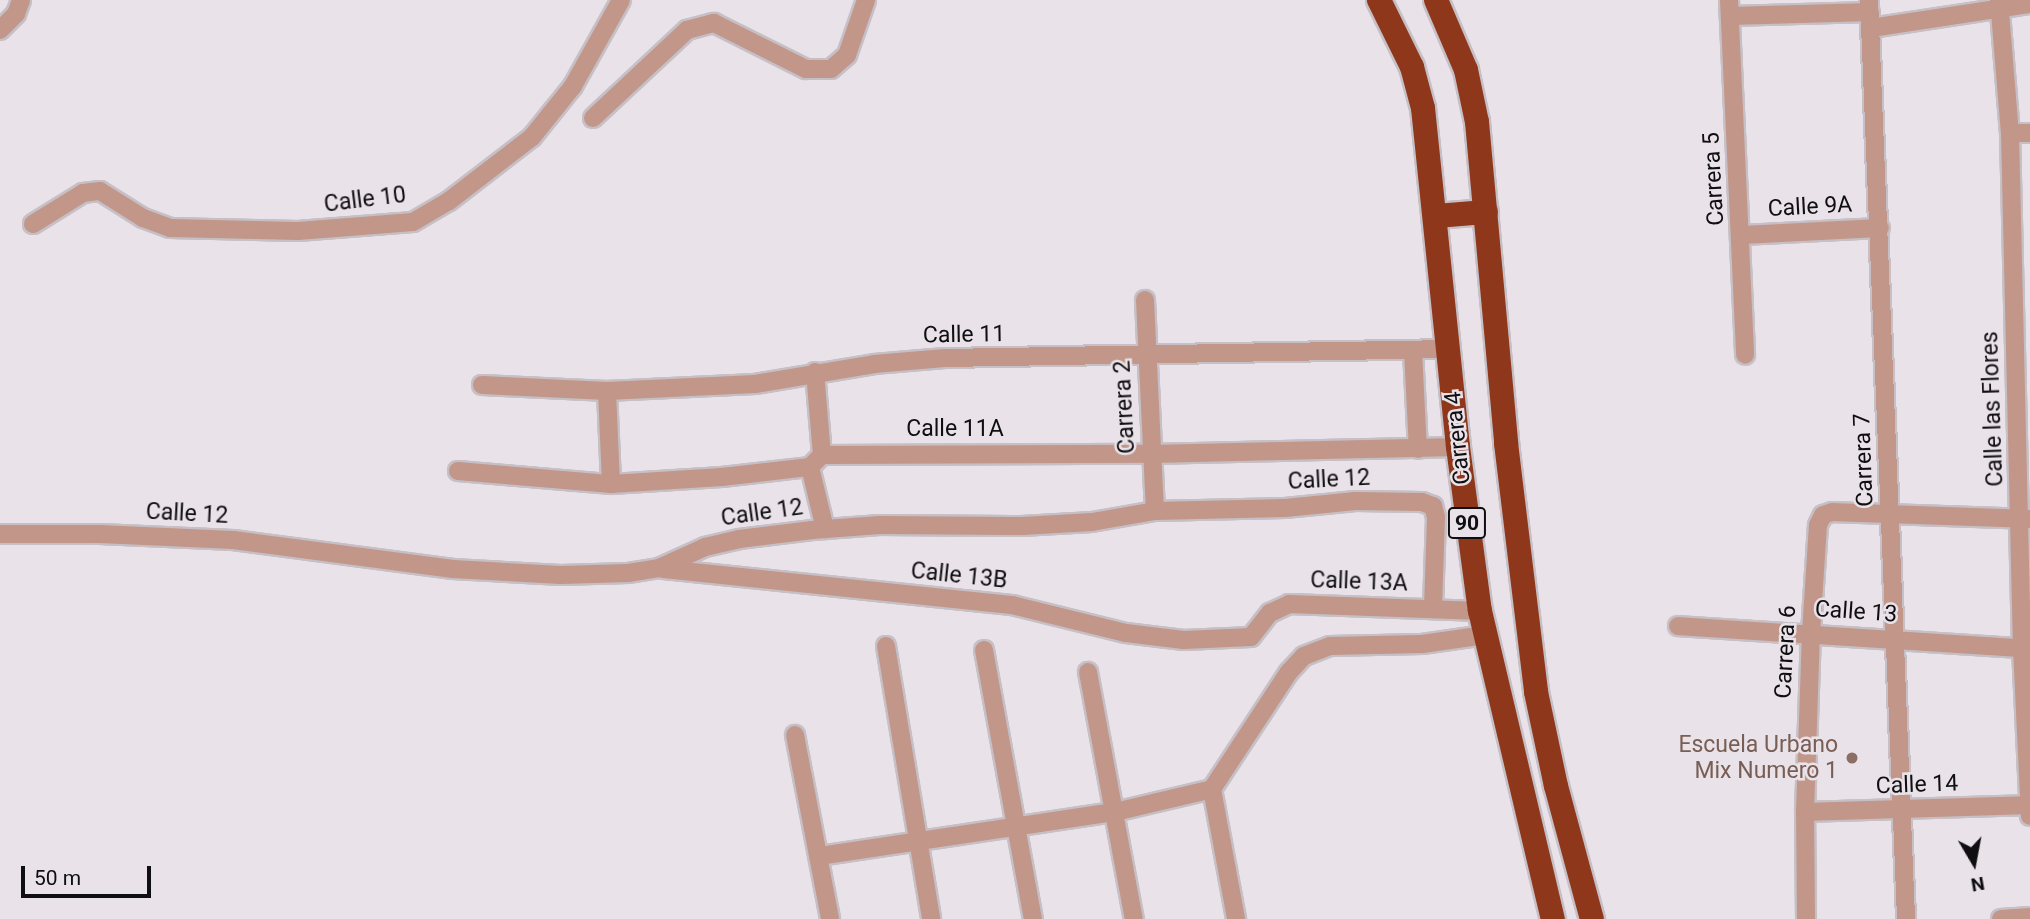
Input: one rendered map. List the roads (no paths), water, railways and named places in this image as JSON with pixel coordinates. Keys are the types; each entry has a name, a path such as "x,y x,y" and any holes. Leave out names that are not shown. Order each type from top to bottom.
{"highway":[{"name":"Carrera 4","path":"1379,0 1400,37 1423,108 1458,447 1484,631 1550,914"},
{"name":"Carrera 4","path":"1436,0 1466,70 1477,122 1507,455 1536,692 1556,786 1592,919"},
{"path":"1436,216 1486,212"}],"street":[{"path":"0,30 16,14 21,0"},
{"name":"Calle 10","path":"33,224 83,193 100,191 143,218 170,228 298,231 413,222 449,201 532,137 573,86 621,0"},
{"path":"593,118 687,30 714,23 806,69 831,69 847,55 866,0"},
{"name":"Calle las Flores","path":"1999,4 2010,133 2025,519 2030,816"},
{"path":"1729,8 1870,13 2030,4"},
{"name":"Carrera 5","path":"1729,8 1742,235 1745,355"},
{"name":"Carrera 7","path":"1870,13 1906,919"},
{"path":"2010,133 2030,133"},
{"name":"Calle 9A","path":"1742,235 1880,228"},
{"name":"Carrera 2","path":"1145,300 1155,512"},
{"name":"Calle 11","path":"482,385 607,391 755,384 816,372 945,358 1019,359 1147,353 1449,349"},
{"path":"1413,351 1418,449"},
{"path":"816,372 816,461 825,529"},
{"path":"607,391 611,484"},
{"name":"Calle 11A","path":"458,471 611,484 722,477 816,461 1458,447"},
{"name":"Calle 12","path":"0,534 100,534 233,540 453,569 561,575 628,573 659,568 705,547 739,539 825,529 880,525 1022,526 1092,522 1155,512 1285,508 1356,501 1422,502 1433,506 1436,517 1433,609"},
{"name":"Carrera 6","path":"1806,919 1805,812 1811,633 1818,525 1823,515 1832,512 1890,515"},
{"path":"1890,515 2025,519"},
{"name":"Calle 13B","path":"659,568 1012,605 1126,633 1184,640 1251,637"},
{"name":"Calle 13A","path":"1251,637 1270,613 1289,604 1433,609 1484,631"},
{"name":"Calle 13","path":"1678,626 2026,648"},
{"path":"818,856 1115,812 1212,789 1289,671 1304,656 1330,646 1422,645 1484,631"},
{"path":"886,646 931,919"},
{"path":"984,650 1033,919"},
{"path":"1088,673 1134,919"},
{"path":"795,735 830,919"},
{"path":"1212,789 1236,919"},
{"name":"Calle 14","path":"1805,812 2030,805"},
{"path":"2001,919 2030,917"}],"place":[{"name":"Escuela Urbano Mix Numero 1","path":"1852,758"}]}
